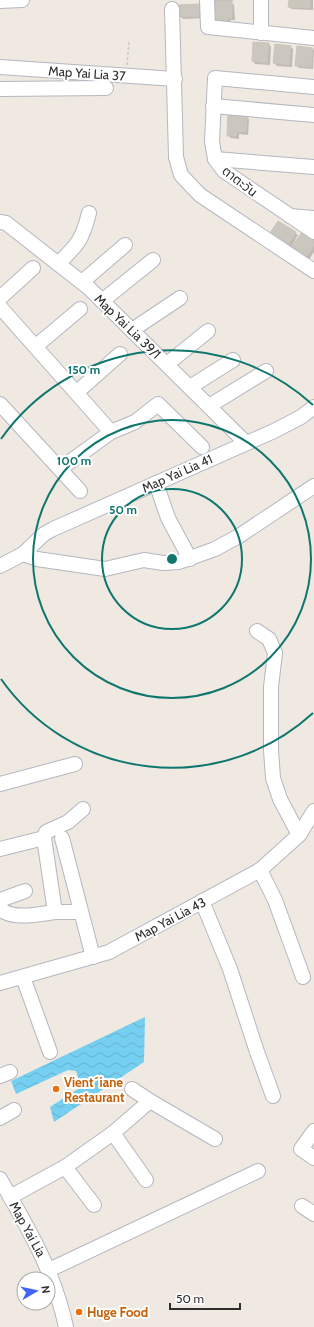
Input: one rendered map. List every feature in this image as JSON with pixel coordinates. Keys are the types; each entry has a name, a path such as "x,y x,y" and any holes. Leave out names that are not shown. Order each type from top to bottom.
{"street":[{"path":"0,1 22,0"},
{"path":"207,0 208,27 314,38"},
{"path":"261,0 261,33"},
{"path":"172,9 176,157 181,175 200,195 314,271"},
{"name":"Map Yai Lia 37","path":"0,67 175,79"},
{"name":"ตาตะวัน","path":"314,86 214,78 212,142 215,159 224,171 314,232"},
{"path":"0,89 106,88"},
{"path":"213,106 314,115"},
{"path":"215,159 314,167"},
{"path":"58,264 77,246 83,235 89,213"},
{"path":"289,216 314,218"},
{"name":"Map Yai Lia 39/1","path":"0,222 6,223 82,282 245,442"},
{"path":"82,282 125,245"},
{"path":"102,301 152,260"},
{"path":"0,298 33,268"},
{"path":"132,330 180,298"},
{"path":"0,307 111,432"},
{"path":"36,346 80,309"},
{"path":"167,364 208,331"},
{"path":"77,392 120,354"},
{"path":"190,387 234,360"},
{"path":"209,406 266,371"},
{"path":"0,404 80,490"},
{"path":"60,469 111,432 135,422 158,404 202,447"},
{"name":"Map Yai Lia 41","path":"0,566 23,554 44,534 53,529 245,442 274,431 301,417 314,406"},
{"path":"156,483 168,518 190,559"},
{"path":"23,554 37,559 105,569 144,560 163,563 179,562 190,559 238,536 314,486"},
{"path":"257,631 269,639 275,653 271,687 271,750 273,778 280,799 299,835"},
{"path":"0,784 75,764"},
{"path":"56,912 44,838 46,832 68,822 83,809"},
{"name":"Map Yai Lia 43","path":"0,983 109,952 260,870 299,835 314,812"},
{"path":"0,849 44,838"},
{"path":"62,838 80,912 93,957"},
{"path":"260,870 275,900 302,977"},
{"path":"25,891 3,899 0,904 1,910 22,916 56,912 80,912"},
{"path":"202,901 230,969 256,1049 274,1096"},
{"path":"23,977 50,1052"},
{"path":"132,1089 215,1139"},
{"path":"10,1197 65,1167 112,1133 150,1101"},
{"path":"0,1118 14,1110"},
{"path":"314,1131 301,1149 314,1158"},
{"path":"112,1133 146,1180"},
{"path":"65,1167 94,1205"},
{"path":"47,1265 258,1171"},
{"name":"Map Yai Lia","path":"0,1179 47,1265 61,1302 66,1327"},
{"path":"302,1206 314,1214"}],"water":[{"path":"145,1017 144,1062 54,1122 50,1107 81,1087 76,1071 68,1070 16,1094 11,1081"}],"building":[{"path":"289,0 310,0 310,8 288,7"},
{"path":"214,1 232,1 232,18 227,18 227,24 214,21"},
{"path":"202,4 204,16 180,17 179,5"},
{"path":"253,42 269,43 267,63 252,61"},
{"path":"275,44 291,46 289,65 273,63"},
{"path":"297,46 313,48 311,67 295,66"},
{"path":"228,114 247,115 246,132 237,132 236,136 227,136"},
{"path":"278,221 296,232 287,247 268,236"},
{"path":"302,232 314,240 314,246 305,259 290,249"}],"place":[{"name":"Vient´iane Restaurant","path":"56,1089"},
{"name":"Huge Food","path":"79,1312"}]}
